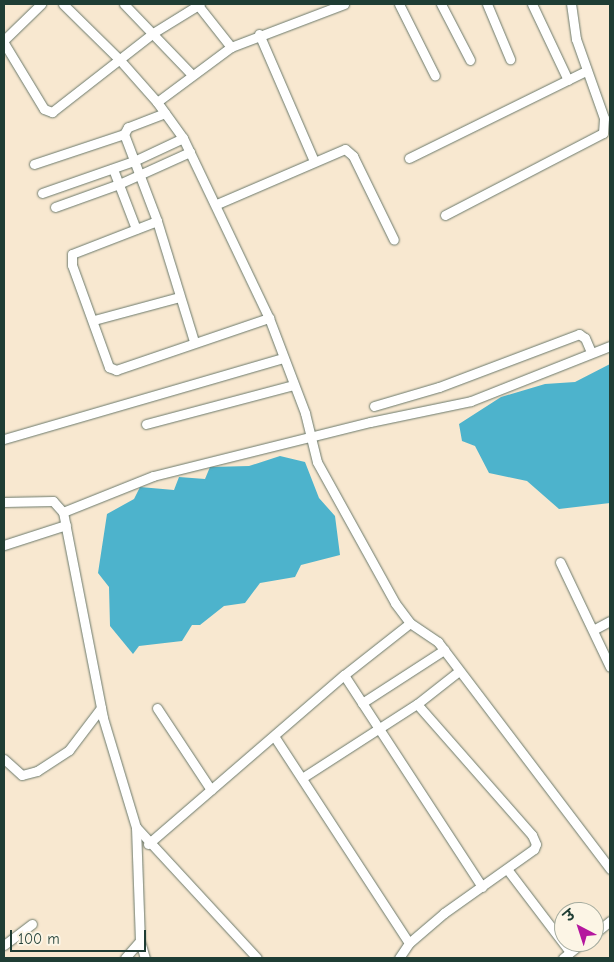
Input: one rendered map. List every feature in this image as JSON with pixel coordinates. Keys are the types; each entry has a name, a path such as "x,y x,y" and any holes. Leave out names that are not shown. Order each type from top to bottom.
{"street":[{"path":"41,4 4,41 48,112 56,111 153,33 198,4 230,47"},
{"path":"63,4 120,59 161,107 183,138 217,204 269,318 305,413 308,437 317,462 395,603 410,624 425,632 444,650 610,869"},
{"path":"124,4 192,75"},
{"path":"318,4 322,13"},
{"path":"34,164 124,134 128,126 161,107 192,75 230,47 259,34 344,4"},
{"path":"399,4 435,76"},
{"path":"442,4 470,60"},
{"path":"487,4 510,59"},
{"path":"532,4 568,80"},
{"path":"445,215 603,133 604,118 576,39 571,4"},
{"path":"259,34 314,161"},
{"path":"409,158 586,71"},
{"path":"124,134 157,221 194,341"},
{"path":"42,193 134,161 183,138"},
{"path":"217,204 314,161 341,150 349,150 394,240"},
{"path":"55,207 139,176 190,152"},
{"path":"113,169 136,229"},
{"path":"157,221 72,254 72,264 94,320 107,363 116,370 194,341 269,318"},
{"path":"94,320 180,297"},
{"path":"374,406 456,380 579,334 585,338 591,352"},
{"path":"63,512 153,476 308,437 470,401 610,346"},
{"path":"4,439 282,355"},
{"path":"146,424 294,385"},
{"path":"4,502 53,501 63,512 101,708 136,827 140,941 145,958"},
{"path":"4,545 66,526"},
{"path":"560,562 610,666"},
{"path":"594,630 610,621"},
{"path":"148,844 344,675 410,624"},
{"path":"362,703 444,650"},
{"path":"302,778 417,704 459,671"},
{"path":"344,675 482,888"},
{"path":"399,958 409,943 444,913 482,888 534,849 535,840 417,704"},
{"path":"4,759 22,775 37,771 69,750 101,708"},
{"path":"157,708 211,790"},
{"path":"274,736 409,943"},
{"path":"136,827 148,844 257,958"},
{"path":"507,869 567,955"},
{"path":"4,946 32,924"},
{"path":"125,958 140,941"}],"water":[{"path":"610,364 610,503 559,509 527,481 489,473 475,446 462,441 459,424 501,397 545,384 575,382"},
{"path":"280,456 305,462 319,498 335,516 340,555 301,565 295,577 260,583 245,603 224,606 200,625 192,625 182,641 139,646 133,654 110,626 109,587 98,573 107,514 134,499 140,487 174,490 179,477 205,479 210,467 249,466"}]}
